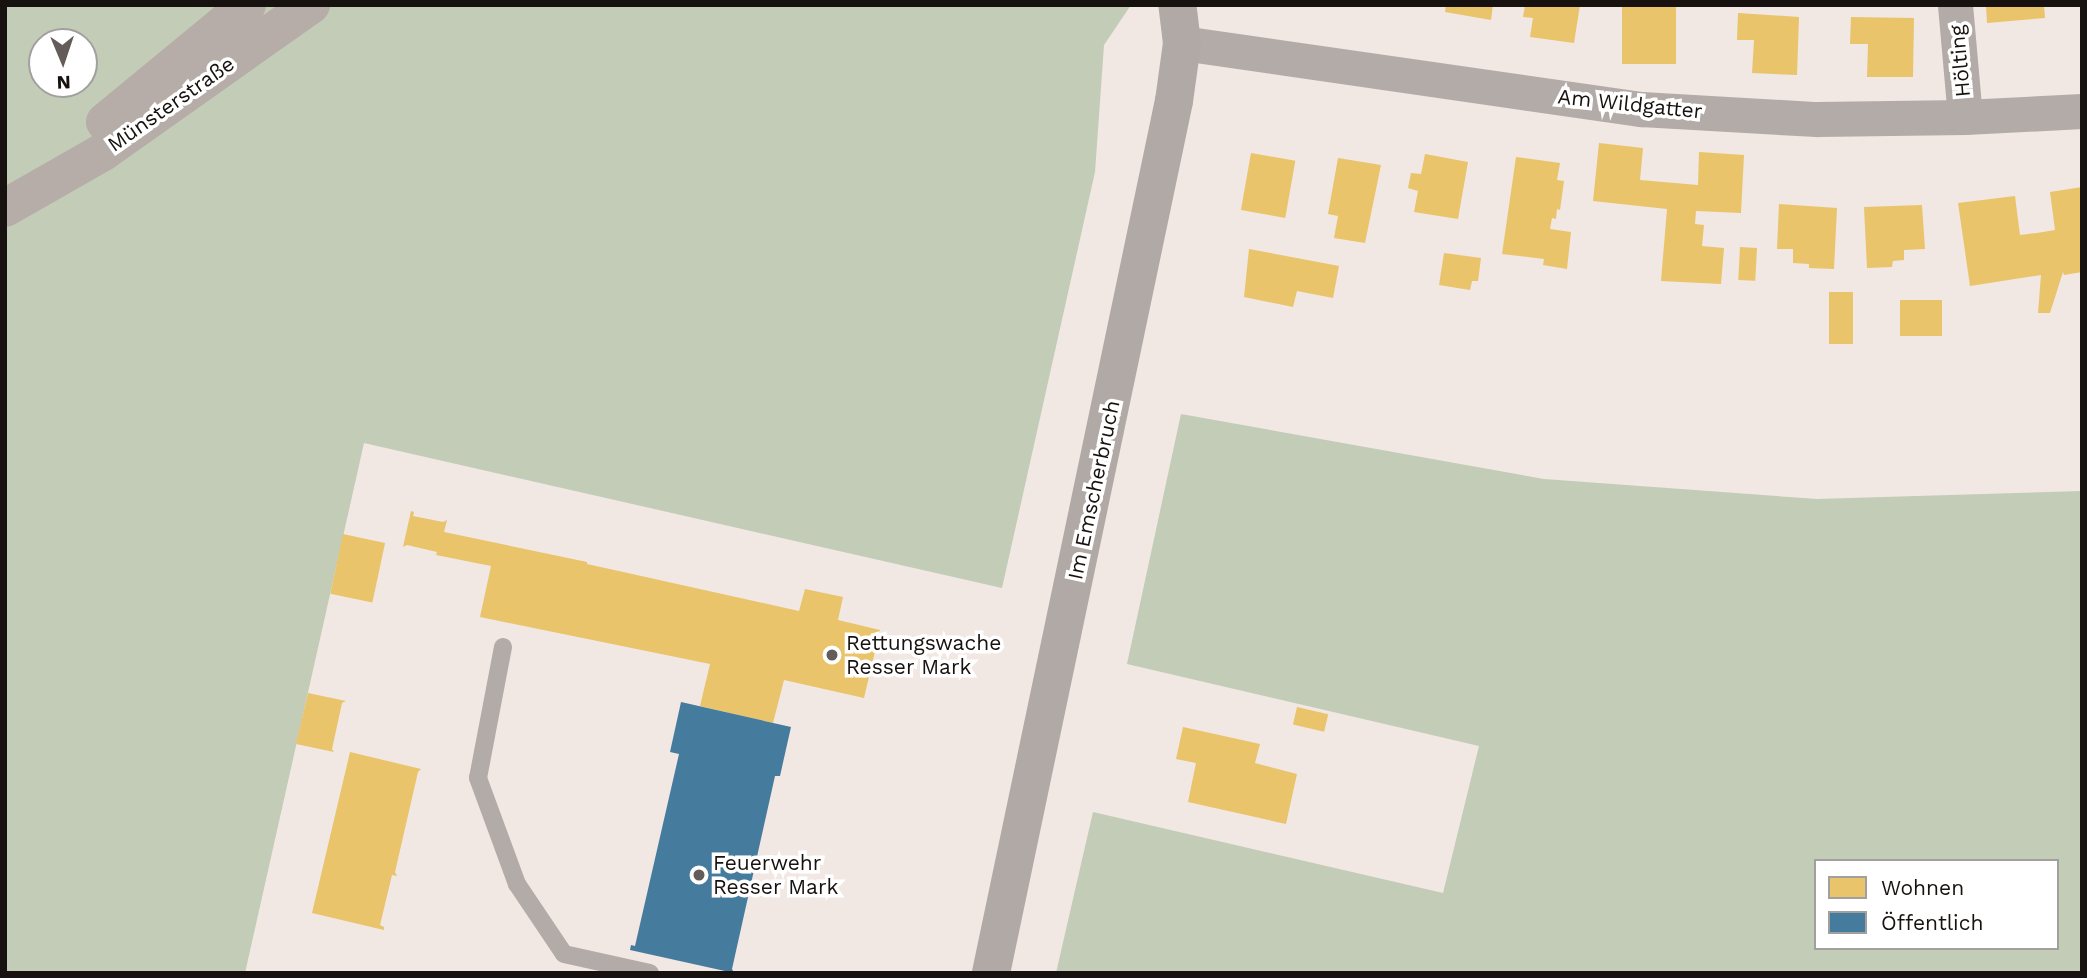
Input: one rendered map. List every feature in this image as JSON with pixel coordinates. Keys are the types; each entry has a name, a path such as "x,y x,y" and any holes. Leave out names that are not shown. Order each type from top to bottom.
{"main road":[{"name":"Münsterstraße","path":"15,201 78,144 247,5"},
{"name":"Münsterstraße","path":"15,201 103,152 311,5"}],"street":[{"name":"Im Emscherbruch","path":"991,973 1174,101 1182,43 1177,5"},
{"name":"Hölting","path":"1955,5 1965,117"},
{"name":"Am Wildgatter","path":"1182,43 1641,109 1817,119 1965,117 2082,111"}],"lane":[{"path":"503,647 478,778 517,884 564,954 650,973"}],"green space":[{"path":"5,5 1131,5 1104,45 1095,172 1002,588 364,443 245,973 5,973"},
{"path":"1181,414 1544,479 1817,499 2082,491 2082,973 1056,973 1093,812 1443,893 1479,746 1127,664"}],"building: Wohnen":[{"path":"1446,5 1493,5 1491,20 1445,12"},
{"path":"1525,5 1580,5 1574,43 1530,37 1533,18 1523,17"},
{"path":"1622,5 1676,5 1676,64 1622,64"},
{"path":"1986,5 2044,5 2045,18 1987,23"},
{"path":"1738,13 1799,17 1797,75 1752,73 1754,40 1737,40"},
{"path":"1851,17 1914,18 1913,77 1867,77 1868,44 1850,44"},
{"path":"1599,143 1643,148 1640,180 1698,185 1699,152 1744,155 1741,213 1696,211 1695,224 1704,225 1702,246 1724,248 1721,284 1661,281 1667,209 1593,201"},
{"path":"1251,153 1295,161 1285,218 1241,210"},
{"path":"1425,154 1468,162 1458,219 1414,212 1418,191 1408,188 1411,173 1421,174"},
{"path":"1516,157 1560,163 1557,180 1564,181 1560,210 1557,209 1556,219 1552,218 1550,229 1571,232 1567,269 1543,265 1544,259 1502,254"},
{"path":"1338,158 1381,165 1365,243 1334,238 1338,216 1328,214"},
{"path":"2082,187 2082,272 2064,275 2063,272 2050,313 2038,313 2041,275 1970,286 1958,203 2015,196 2020,235 2037,233 2055,230 2050,192"},
{"path":"1779,204 1837,208 1834,269 1809,268 1809,264 1793,263 1793,249 1777,249"},
{"path":"1922,205 1925,249 1904,250 1904,260 1893,261 1892,267 1867,268 1864,207"},
{"path":"1740,247 1757,248 1755,281 1738,280"},
{"path":"1249,249 1339,266 1333,298 1297,291 1293,307 1244,297"},
{"path":"1444,253 1481,258 1478,281 1472,281 1470,290 1439,285"},
{"path":"1829,292 1853,292 1853,344 1829,344"},
{"path":"1900,300 1942,300 1942,336 1900,336"},
{"path":"411,511 414,512 413,516 443,522 447,520 444,532 799,611 805,589 843,597 838,620 880,630 864,698 784,680 773,723 700,706 710,664 480,617 491,566 436,555 437,552 407,545 403,547"},
{"path":"343,534 385,543 372,603 330,594"},
{"path":"308,693 346,701 342,703 332,749 334,752 296,744"},
{"path":"1297,707 1328,714 1324,732 1293,725"},
{"path":"1183,727 1260,744 1255,763 1297,774 1286,824 1188,802 1196,763 1176,759"},
{"path":"350,752 421,769 418,772 395,872 397,876 392,875 380,925 384,930 312,913"}],"building: Öffentlich":[{"path":"681,702 791,727 780,776 775,776 732,969 734,973 630,950 631,945 635,946 679,754 670,752"}],"place":[{"name":"Rettungswache Resser Mark","path":"832,655"},
{"name":"Feuerwehr Resser Mark","path":"699,875"}]}
